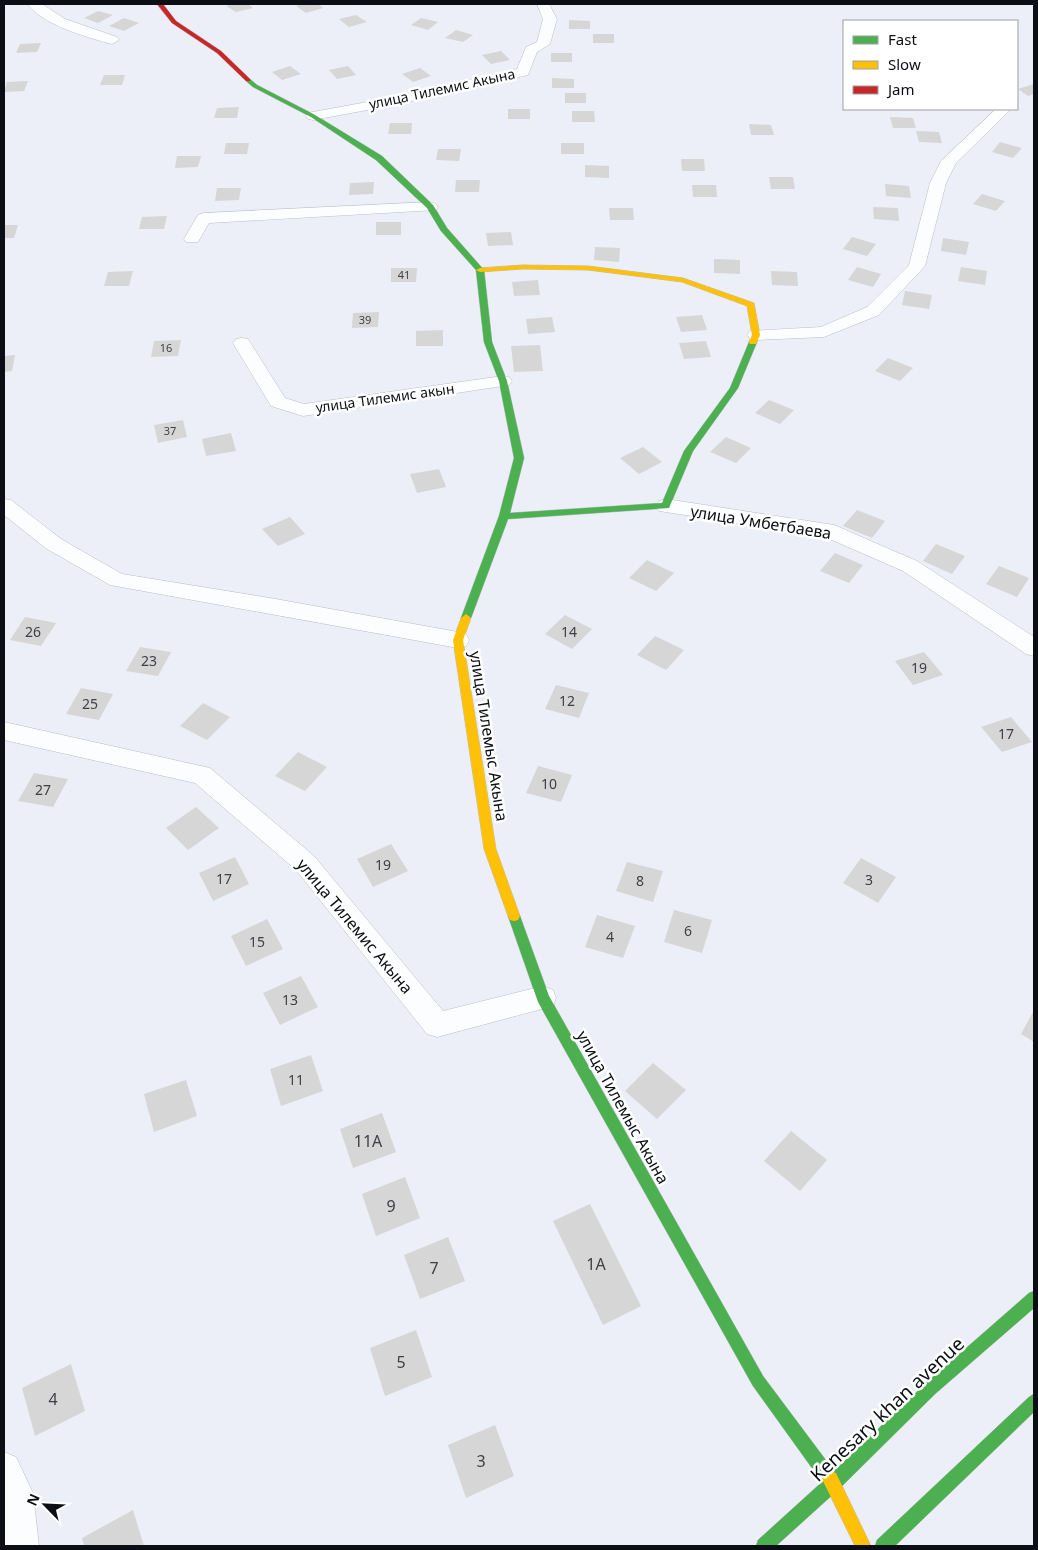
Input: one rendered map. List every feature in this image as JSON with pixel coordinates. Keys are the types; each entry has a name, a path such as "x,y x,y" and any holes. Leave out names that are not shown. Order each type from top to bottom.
{"street":[{"path":"34,4 41,10 64,22 112,40"},
{"path":"160,4 174,22 219,52 255,86 313,116 380,158 430,207 444,229 480,270 523,267 588,268 683,280 751,305 756,335 734,388 689,451 666,506 504,516"},
{"name":"улица Тилемис Акына","path":"313,116 390,102 524,72 532,50 543,44 550,19 543,4"},
{"path":"756,335 824,332 873,312 917,266 938,183 949,161 1003,110"},
{"path":"192,239 204,218 430,207"},
{"name":"улица Тилемыс Акына","path":"480,270 488,342 503,381 519,458 504,516 458,640 490,849 543,998 758,1381 833,1483 863,1546"},
{"name":"улица Тилемис акын","path":"242,342 278,402 303,410 503,381"},
{"path":"4,505 54,544 117,580 280,607 458,640"},
{"name":"улица Умбетбаева","path":"666,506 827,530 910,566 1034,648"},
{"name":"улица Тилемис Акына","path":"4,731 202,775 305,863 437,1025 543,998"},
{"name":"Kenesary khan avenue","path":"764,1546 833,1483 930,1389 1034,1298"},
{"path":"883,1546 1034,1402"},
{"path":"4,1468 16,1493 22,1546"}],"building":[{"path":"248,4 253,8 236,12 226,6"},
{"path":"318,4 323,8 306,13 296,6"},
{"path":"98,11 113,15 98,23 84,18"},
{"path":"356,15 367,22 349,27 339,19"},
{"path":"124,18 139,23 124,31 109,26"},
{"path":"421,18 438,22 428,30 411,25"},
{"path":"569,20 590,21 590,29 569,29"},
{"path":"456,30 473,35 463,42 445,38"},
{"path":"593,34 614,34 614,43 593,43"},
{"path":"41,43 37,52 16,53 20,44"},
{"path":"501,51 510,60 491,64 482,55"},
{"path":"551,53 572,53 572,62 551,62"},
{"path":"290,66 301,74 282,80 272,72"},
{"path":"348,66 356,75 337,79 329,70"},
{"path":"420,68 431,76 413,82 402,74"},
{"path":"104,75 125,75 122,85 100,85"},
{"path":"552,78 574,79 574,88 552,88"},
{"path":"28,81 24,91 4,92 7,82"},
{"path":"1034,84 1034,94 1028,96 1018,89"},
{"path":"565,93 586,93 586,103 565,103"},
{"path":"239,107 237,118 214,118 217,108"},
{"path":"508,109 530,109 530,119 508,119"},
{"path":"572,111 594,111 595,122 572,122"},
{"path":"890,117 913,118 916,128 893,128"},
{"path":"390,123 412,123 411,134 388,134"},
{"path":"749,124 771,125 774,135 751,135"},
{"path":"916,131 939,132 942,143 919,142"},
{"path":"1000,142 1022,148 1013,158 992,152"},
{"path":"226,143 249,143 247,154 224,154"},
{"path":"561,143 584,143 584,154 561,154"},
{"path":"438,149 461,149 459,161 436,160"},
{"path":"177,156 201,156 198,167 175,168"},
{"path":"681,159 704,159 705,171 682,171"},
{"path":"585,165 609,166 609,178 585,177"},
{"path":"769,177 793,177 795,189 771,189"},
{"path":"456,180 480,180 479,192 455,192"},
{"path":"374,182 373,194 349,195 350,183"},
{"path":"885,184 909,186 911,198 886,196"},
{"path":"692,185 716,185 717,197 693,197"},
{"path":"217,188 241,188 239,200 215,201"},
{"path":"982,194 1005,201 996,211 973,204"},
{"path":"873,207 898,208 899,221 874,219"},
{"path":"609,208 633,208 634,220 610,220"},
{"path":"167,216 164,229 139,229 142,217"},
{"path":"376,222 401,222 401,235 376,235"},
{"path":"4,225 18,225 14,238 4,238"},
{"path":"511,232 513,245 488,246 486,233"},
{"path":"852,237 876,244 867,256 843,249"},
{"path":"943,238 969,242 966,255 941,251"},
{"path":"595,247 620,248 619,262 594,260"},
{"path":"714,259 740,260 740,274 714,273"},
{"path":"857,267 881,274 873,287 848,280"},
{"path":"961,267 987,271 985,285 958,281"},
{"path":"391,268 417,268 416,282 391,282"},
{"path":"133,271 129,286 104,286 108,272"},
{"path":"771,271 797,272 798,286 772,285"},
{"path":"538,280 540,295 514,296 512,282"},
{"path":"905,291 932,295 929,309 902,305"},
{"path":"379,312 378,327 352,328 353,313"},
{"path":"702,315 707,330 681,332 676,317"},
{"path":"552,317 555,332 528,334 526,319"},
{"path":"443,330 443,346 416,346 416,331"},
{"path":"181,340 178,356 151,357 154,341"},
{"path":"706,341 711,357 684,359 679,343"},
{"path":"540,345 543,371 514,372 511,346"},
{"path":"15,355 12,371 4,372 4,356"},
{"path":"888,358 913,368 900,381 875,371"},
{"path":"769,400 794,410 780,424 755,413"},
{"path":"183,420 187,437 158,443 154,425"},
{"path":"231,433 236,451 206,456 202,439"},
{"path":"726,437 751,448 736,463 710,452"},
{"path":"643,447 662,462 639,474 620,458"},
{"path":"439,469 446,487 417,493 410,474"},
{"path":"857,510 885,521 872,538 843,526"},
{"path":"290,517 305,534 278,546 262,529"},
{"path":"936,544 965,556 952,574 923,561"},
{"path":"835,553 863,565 849,583 820,571"},
{"path":"647,560 674,573 656,591 629,578"},
{"path":"999,566 1029,578 1017,597 986,584"},
{"path":"565,615 592,629 572,649 545,634"},
{"path":"25,617 56,623 41,646 10,640"},
{"path":"655,636 684,650 666,670 637,655"},
{"path":"140,647 171,652 158,676 126,671"},
{"path":"924,652 943,675 913,685 895,661"},
{"path":"556,685 589,693 579,718 545,709"},
{"path":"81,688 113,694 99,720 66,714"},
{"path":"203,703 230,717 207,740 180,726"},
{"path":"1011,717 1032,742 1002,752 981,727"},
{"path":"298,752 327,767 305,791 275,776"},
{"path":"538,766 572,775 561,802 526,793"},
{"path":"34,773 68,779 53,807 18,801"},
{"path":"196,807 219,828 188,850 166,828"},
{"path":"391,844 408,871 373,887 357,859"},
{"path":"235,857 249,884 213,901 199,873"},
{"path":"861,858 896,877 878,903 843,883"},
{"path":"627,862 663,871 653,902 616,891"},
{"path":"674,910 712,920 702,953 664,942"},
{"path":"597,915 635,926 623,958 585,947"},
{"path":"267,919 283,949 246,966 231,936"},
{"path":"301,976 318,1007 280,1025 263,993"},
{"path":"1034,1010 1034,1042 1021,1034"},
{"path":"311,1055 323,1091 281,1106 270,1069"},
{"path":"653,1063 686,1090 657,1119 625,1091"},
{"path":"186,1080 197,1116 154,1132 144,1094"},
{"path":"382,1113 396,1152 353,1168 340,1129"},
{"path":"791,1131 827,1160 800,1191 764,1161"},
{"path":"405,1177 420,1218 376,1236 362,1194"},
{"path":"590,1204 641,1306 603,1325 553,1221"},
{"path":"448,1237 465,1281 420,1299 404,1255"},
{"path":"416,1330 432,1377 385,1396 370,1348"},
{"path":"71,1364 85,1411 35,1436 22,1388"},
{"path":"495,1425 514,1476 466,1498 448,1445"},
{"path":"133,1510 144,1546 84,1546 82,1538"}],"traffic: fast":[{"path":"248,80 255,86 313,116 379,158 430,207 444,229 480,270 488,342 503,381 519,458 504,516 466,618"},
{"path":"504,516 666,506 689,451 734,388 753,342"},
{"path":"514,916 543,998 758,1381 830,1479"},
{"path":"764,1546 833,1483 930,1389 1034,1298"},
{"path":"883,1546 1034,1402"}],"traffic: slow":[{"path":"480,270 523,267 588,268 683,280 751,305 756,335 753,342"},
{"path":"466,618 458,640 490,849 514,916"},
{"path":"830,1479 863,1546"}],"traffic: jam":[{"path":"160,4 174,22 219,52 248,80"}]}
